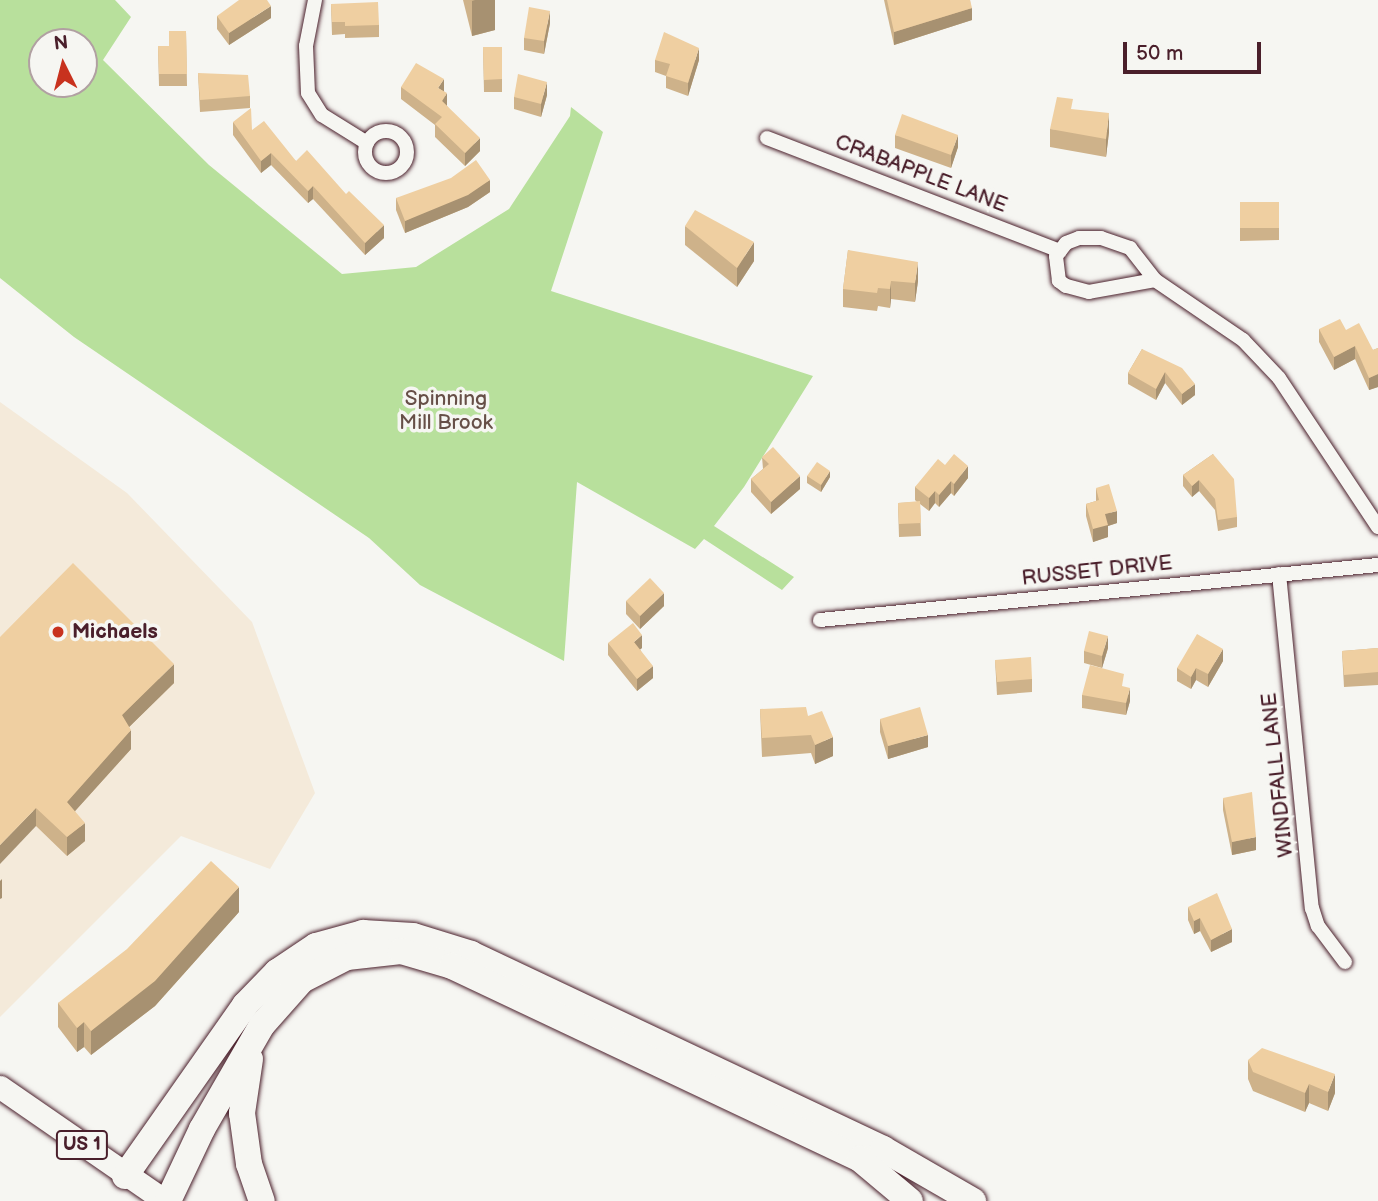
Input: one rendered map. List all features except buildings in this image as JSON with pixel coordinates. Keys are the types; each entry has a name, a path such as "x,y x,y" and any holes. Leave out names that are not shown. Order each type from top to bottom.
{"highway":[{"path":"125,1176 245,1005 277,972 316,946 363,933 413,936 471,954 883,1149 973,1201"},
{"path":"167,1201 202,1129 262,1025 302,980 347,957 401,951 452,966 860,1160 909,1201"},
{"path":"262,1025 246,1073 242,1113 249,1164 262,1201"}],"main road":[{"name":"US 1","path":"0,1087 125,1176 167,1201"}],"street":[{"path":"315,0 306,46 308,93 322,115 367,143"},
{"name":"CRABAPPLE LANE","path":"767,138 1060,251"},
{"path":"1155,280 1089,292 1066,286 1056,268 1060,251 1079,238 1101,238 1130,248 1155,280 1233,332 1279,378 1378,527"},
{"name":"RUSSET DRIVE","path":"820,620 1378,565"},
{"name":"WINDFALL LANE","path":"1279,574 1311,908 1318,926 1345,962"}],"shaded area":[{"path":"0,402 127,493 252,622 315,793 270,869 181,836 0,1017"}],"green space":[{"name":"Spinning Mill Brook","path":"0,0 115,0 131,17 103,60 209,165 342,274 416,267 509,209 570,116 571,107 603,132 551,291 813,376 744,487 714,526 794,577 782,590 704,539 695,549 577,482 564,661 420,585 369,538 74,337 0,278"}],"place":[{"name":"Michaels","path":"58,632"}]}
